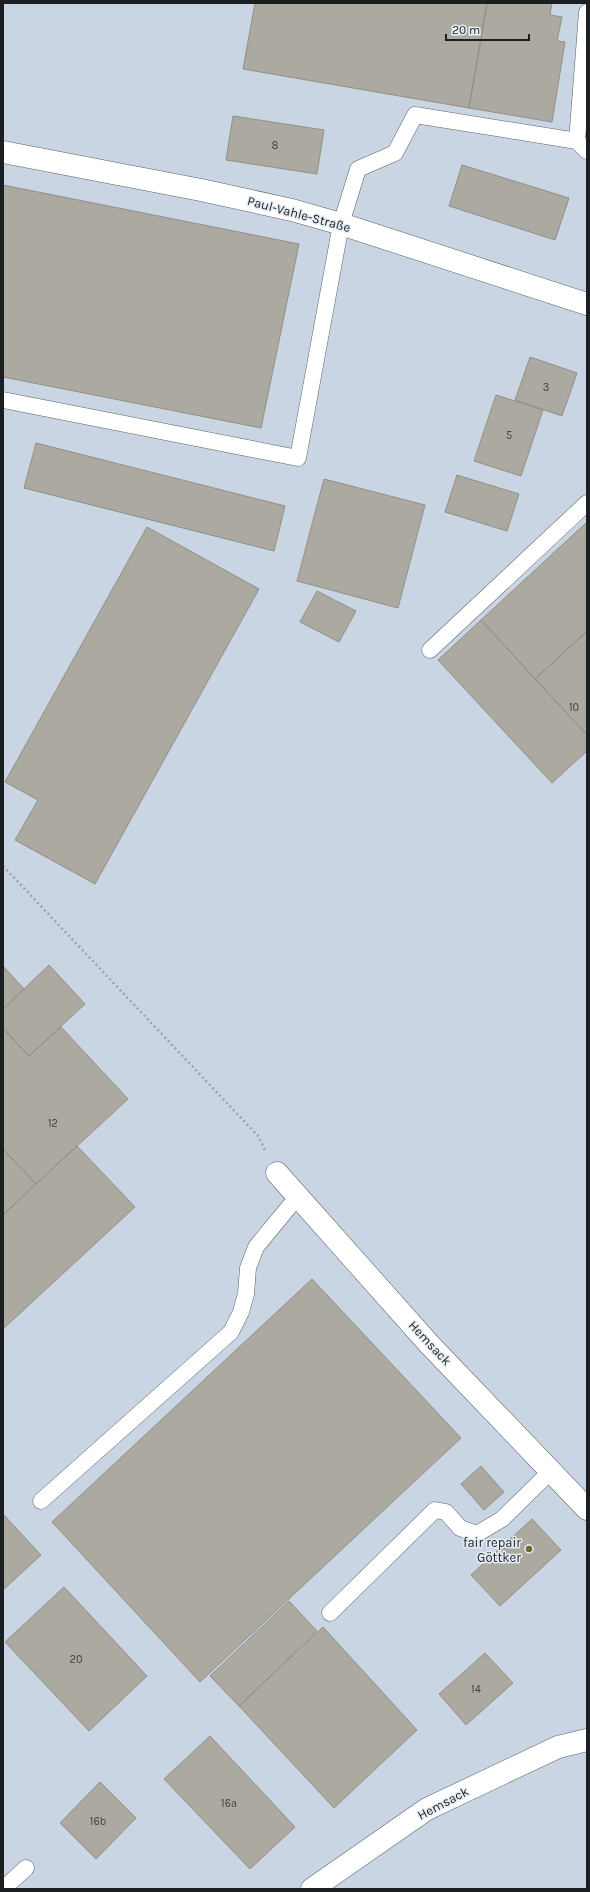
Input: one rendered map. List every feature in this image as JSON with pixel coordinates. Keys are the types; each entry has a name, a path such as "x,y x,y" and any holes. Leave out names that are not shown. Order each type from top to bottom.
{"street":[{"name":"Paul-Vahle-Straße","path":"3,152 201,190 292,210 341,224 587,304"},
{"name":"Hemsack","path":"277,1173 429,1344 587,1509"},
{"name":"Hemsack","path":"312,1889 427,1809 558,1747 587,1740"}],"lane":[{"path":"3,400 298,458 341,224 358,169 395,153 415,115 582,146 587,12"},
{"path":"430,650 587,503"},
{"path":"41,1501 231,1332 244,1300 248,1268 256,1247 298,1196"},
{"path":"330,1613 435,1510 446,1512 460,1528 477,1534 502,1519 550,1471"},
{"path":"3,1888 26,1868"}],"path":[{"path":"3,866 259,1137 277,1173"}],"shaded area":[{"path":"3,3 587,3 587,1889 3,1889"}],"building":[{"path":"255,3 487,3 469,108 243,69"},
{"path":"487,3 552,3 550,15 562,17 557,41 565,42 552,122 469,108"},
{"path":"233,116 324,130 317,174 226,160"},
{"path":"462,165 569,198 555,240 449,206"},
{"path":"3,185 299,244 261,428 3,377"},
{"path":"530,357 577,373 562,416 515,400"},
{"path":"496,395 543,410 521,476 474,461"},
{"path":"36,443 285,506 274,551 24,488"},
{"path":"457,475 519,494 507,531 445,512"},
{"path":"324,479 425,505 398,608 297,581"},
{"path":"587,522 587,631 535,679 481,620"},
{"path":"147,527 259,589 95,884 15,840 38,800 5,782"},
{"path":"317,591 356,611 339,642 300,622"},
{"path":"481,620 587,735 587,751 552,783 438,660"},
{"path":"587,631 587,735 535,679"},
{"path":"49,965 85,1004 29,1056 3,1028 3,1009"},
{"path":"3,966 24,989 3,1009"},
{"path":"61,1027 128,1099 36,1184 3,1149 3,1028 29,1056"},
{"path":"77,1146 135,1207 3,1329 3,1215"},
{"path":"3,1149 36,1184 3,1215"},
{"path":"312,1279 461,1438 200,1682 52,1522"},
{"path":"481,1466 504,1492 484,1510 461,1484"},
{"path":"3,1514 41,1555 3,1590"},
{"path":"532,1519 561,1550 500,1606 471,1575"},
{"path":"64,1587 147,1676 89,1731 5,1642"},
{"path":"289,1601 317,1631 239,1706 210,1676"},
{"path":"323,1627 417,1730 334,1808 239,1706"},
{"path":"485,1653 513,1683 466,1725 439,1694"},
{"path":"210,1736 295,1827 250,1869 164,1779"},
{"path":"100,1782 136,1818 96,1859 60,1823"}],"place":[{"name":"fair repair Göttker","path":"529,1549"}]}
